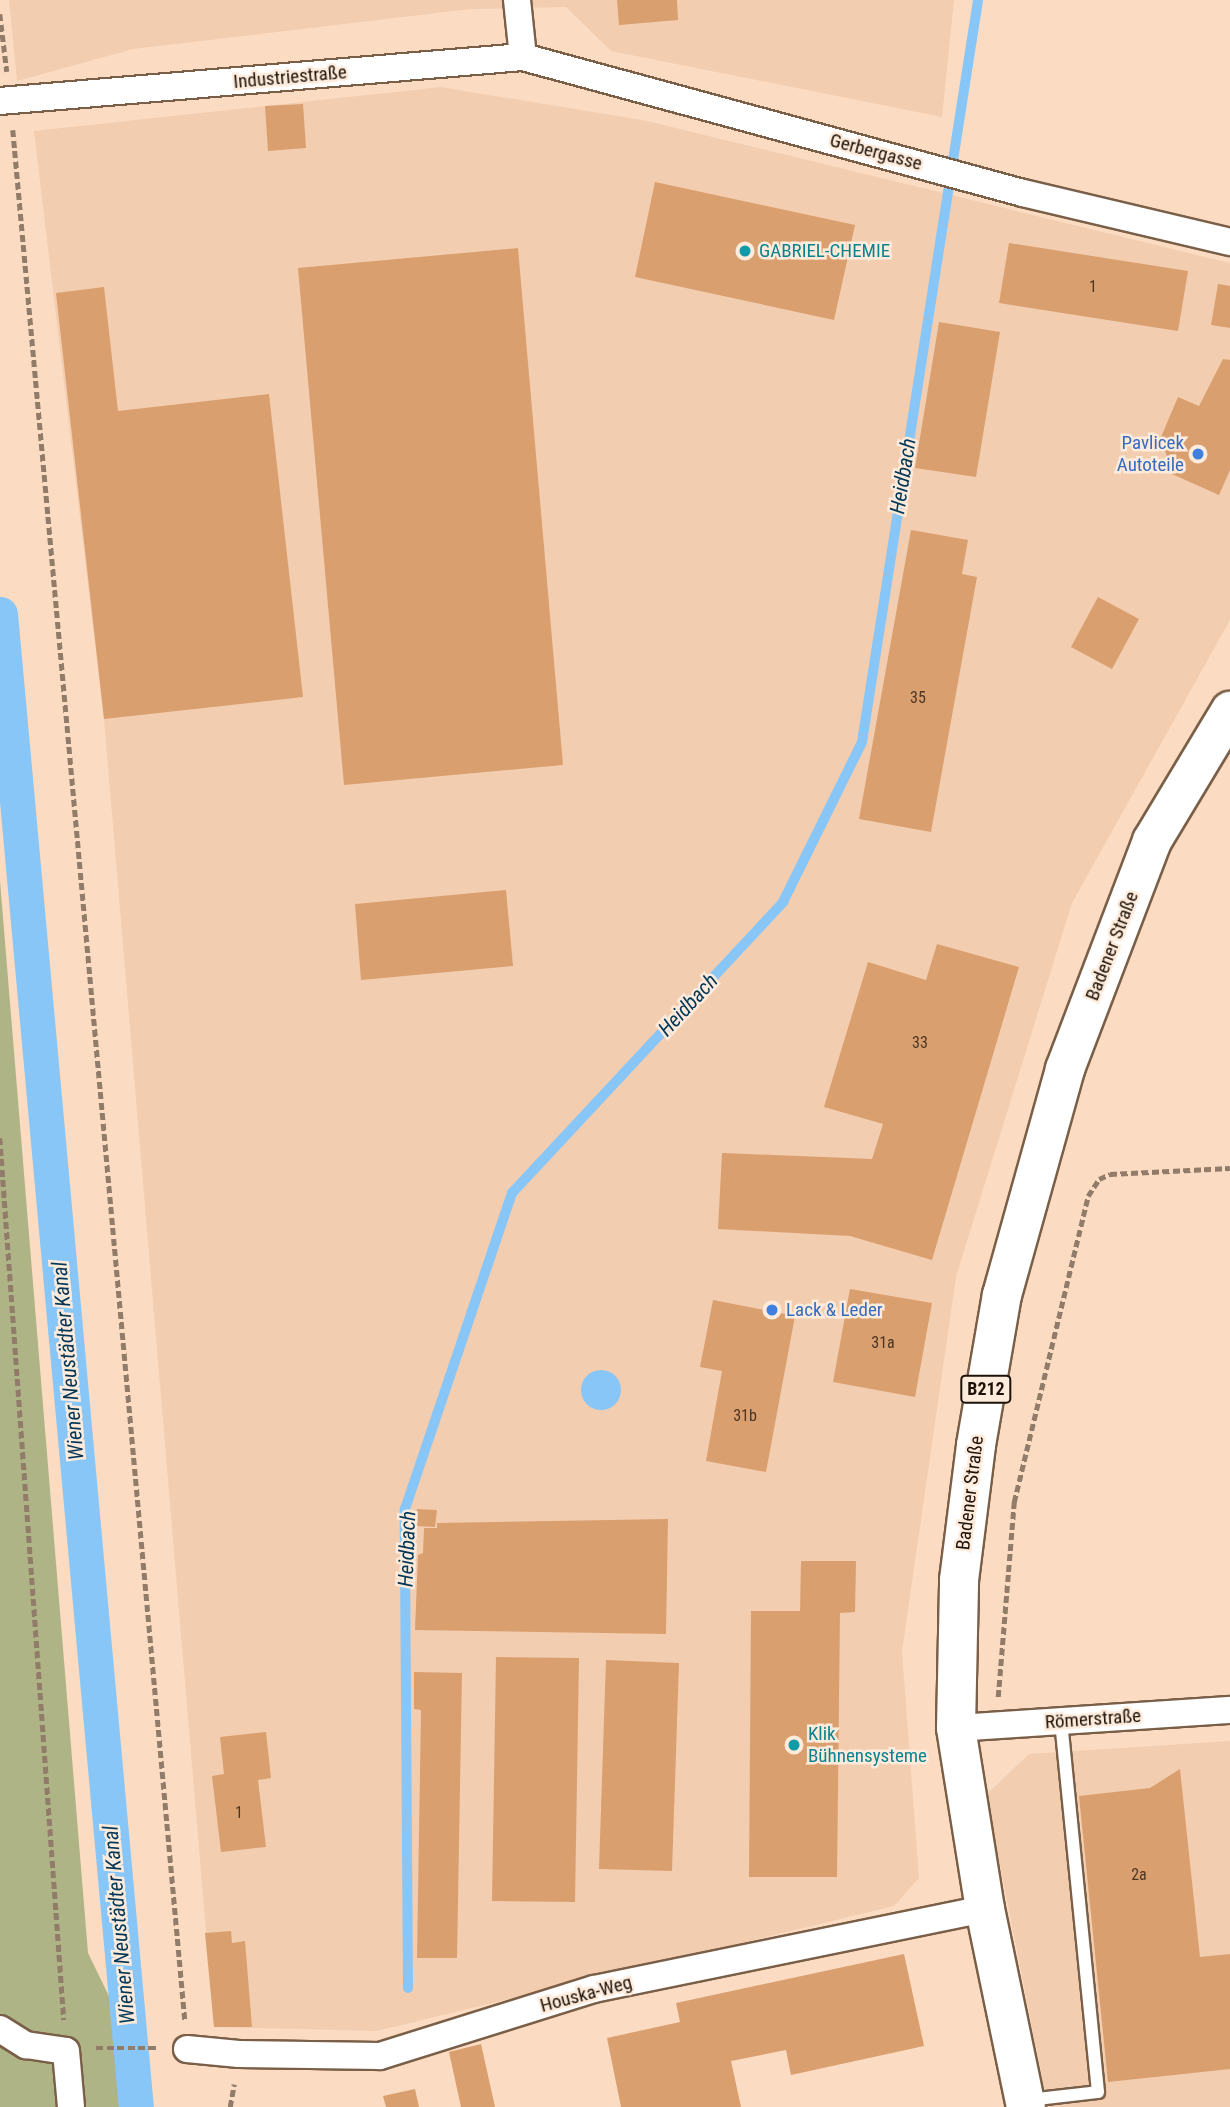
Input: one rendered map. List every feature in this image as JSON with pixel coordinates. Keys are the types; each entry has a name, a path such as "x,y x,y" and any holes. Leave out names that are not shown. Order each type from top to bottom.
{"main road":[{"name":"Badener Straße","path":"1025,2104 985,1909 956,1728 959,1580 976,1445 1002,1295 1065,1069 1152,841 1230,711"}],"street":[{"path":"517,0 523,57"},
{"name":"Industriestraße","path":"5,101 523,57"},
{"name":"Gerbergasse","path":"523,57 1023,193 1230,242"},
{"name":"Römerstraße","path":"956,1728 1230,1710"},
{"name":"Houska-Weg","path":"187,2049 239,2054 380,2056 594,1989 985,1909"},
{"path":"0,2029 26,2045 66,2051 71,2107"}],"lane":[{"path":"1025,2104 1098,2092 1061,1721"}],"path":[{"path":"0,14 5,101 187,2049"},
{"path":"0,1139 66,2051"},
{"path":"994,1726 1014,1502 1088,1196 1099,1179 1110,1174 1230,1168"},
{"path":"97,2048 160,2048"}],"shaded area":[{"path":"9,0 954,0 942,117 611,51 566,7 470,9 133,49 17,81"},
{"path":"441,87 647,121 1230,263 1230,620 1072,903 956,1277 902,1652 919,1878 894,1906 377,2031 214,2027 104,719 34,131"},
{"path":"1230,1741 1230,2107 1048,2107 986,1795 1029,1754"}],"green space":[{"path":"0,881 88,1953 123,2025 130,2107 0,2107"}],"water":[{"path":"601,1370 615,1376 621,1390 615,1404 601,1410 587,1404 581,1390 587,1376"}],"building":[{"path":"617,0 677,0 678,20 619,25"},
{"path":"303,104 306,148 268,151 265,106"},
{"name":"GABRIEL-CHEMIE","path":"655,182 855,225 834,320 635,277"},
{"path":"1009,243 1188,271 1178,331 999,303"},
{"path":"518,248 563,765 344,785 298,268"},
{"path":"1218,284 1230,286 1230,328 1211,325"},
{"path":"104,287 118,411 269,394 303,697 104,719 56,293"},
{"path":"939,322 1000,332 976,477 915,468"},
{"name":"Pavlicek Autoteile","path":"1223,359 1230,360 1230,470 1219,495 1172,474 1161,437 1178,397 1199,406"},
{"path":"911,530 968,540 962,574 977,577 931,832 859,819"},
{"path":"1098,597 1139,619 1112,669 1071,647"},
{"path":"506,890 513,966 361,980 355,904"},
{"path":"937,944 1019,967 932,1260 850,1236 718,1229 722,1153 872,1159 883,1124 824,1107 868,962 926,980"},
{"path":"850,1289 932,1303 915,1397 833,1382"},
{"path":"713,1300 795,1316 766,1472 706,1461 722,1371 700,1367"},
{"path":"417,1509 437,1510 435,1527 416,1526"},
{"path":"668,1519 666,1634 415,1630 418,1555 423,1553 424,1528 437,1528 437,1523"},
{"name":"Klik Bühnensysteme","path":"801,1561 856,1561 855,1612 840,1613 837,1877 749,1877 751,1611 800,1611"},
{"path":"496,1657 579,1658 575,1902 492,1901"},
{"path":"606,1660 679,1663 672,1871 599,1869"},
{"path":"414,1672 462,1673 457,1958 417,1958 421,1710 414,1709"},
{"path":"266,1732 271,1778 258,1780 266,1847 221,1852 212,1776 224,1774 220,1737"},
{"path":"1180,1769 1200,1957 1230,1954 1230,2069 1108,2082 1079,1796 1150,1788"},
{"path":"231,1931 232,1943 245,1941 252,2027 214,2027 205,1933"},
{"path":"904,1954 924,2046 791,2075 786,2050 731,2061 741,2107 621,2107 607,2038 680,2022 676,2003"},
{"path":"481,2044 495,2107 461,2107 449,2052"},
{"path":"415,2089 419,2107 386,2107 383,2096"}],"waterway":[{"name":"Heidbach","path":"408,1988 405,1509 512,1193 783,902 862,742 978,0"},
{"name":"Wiener Neustädter Kanal","path":"0,614 136,2107"}],"place":[{"name":"GABRIEL-CHEMIE","path":"745,251"},
{"name":"Pavlicek Autoteile","path":"1198,454"},
{"name":"Lack & Leder","path":"772,1310"},
{"name":"Klik Bühnensysteme","path":"794,1745"}]}
